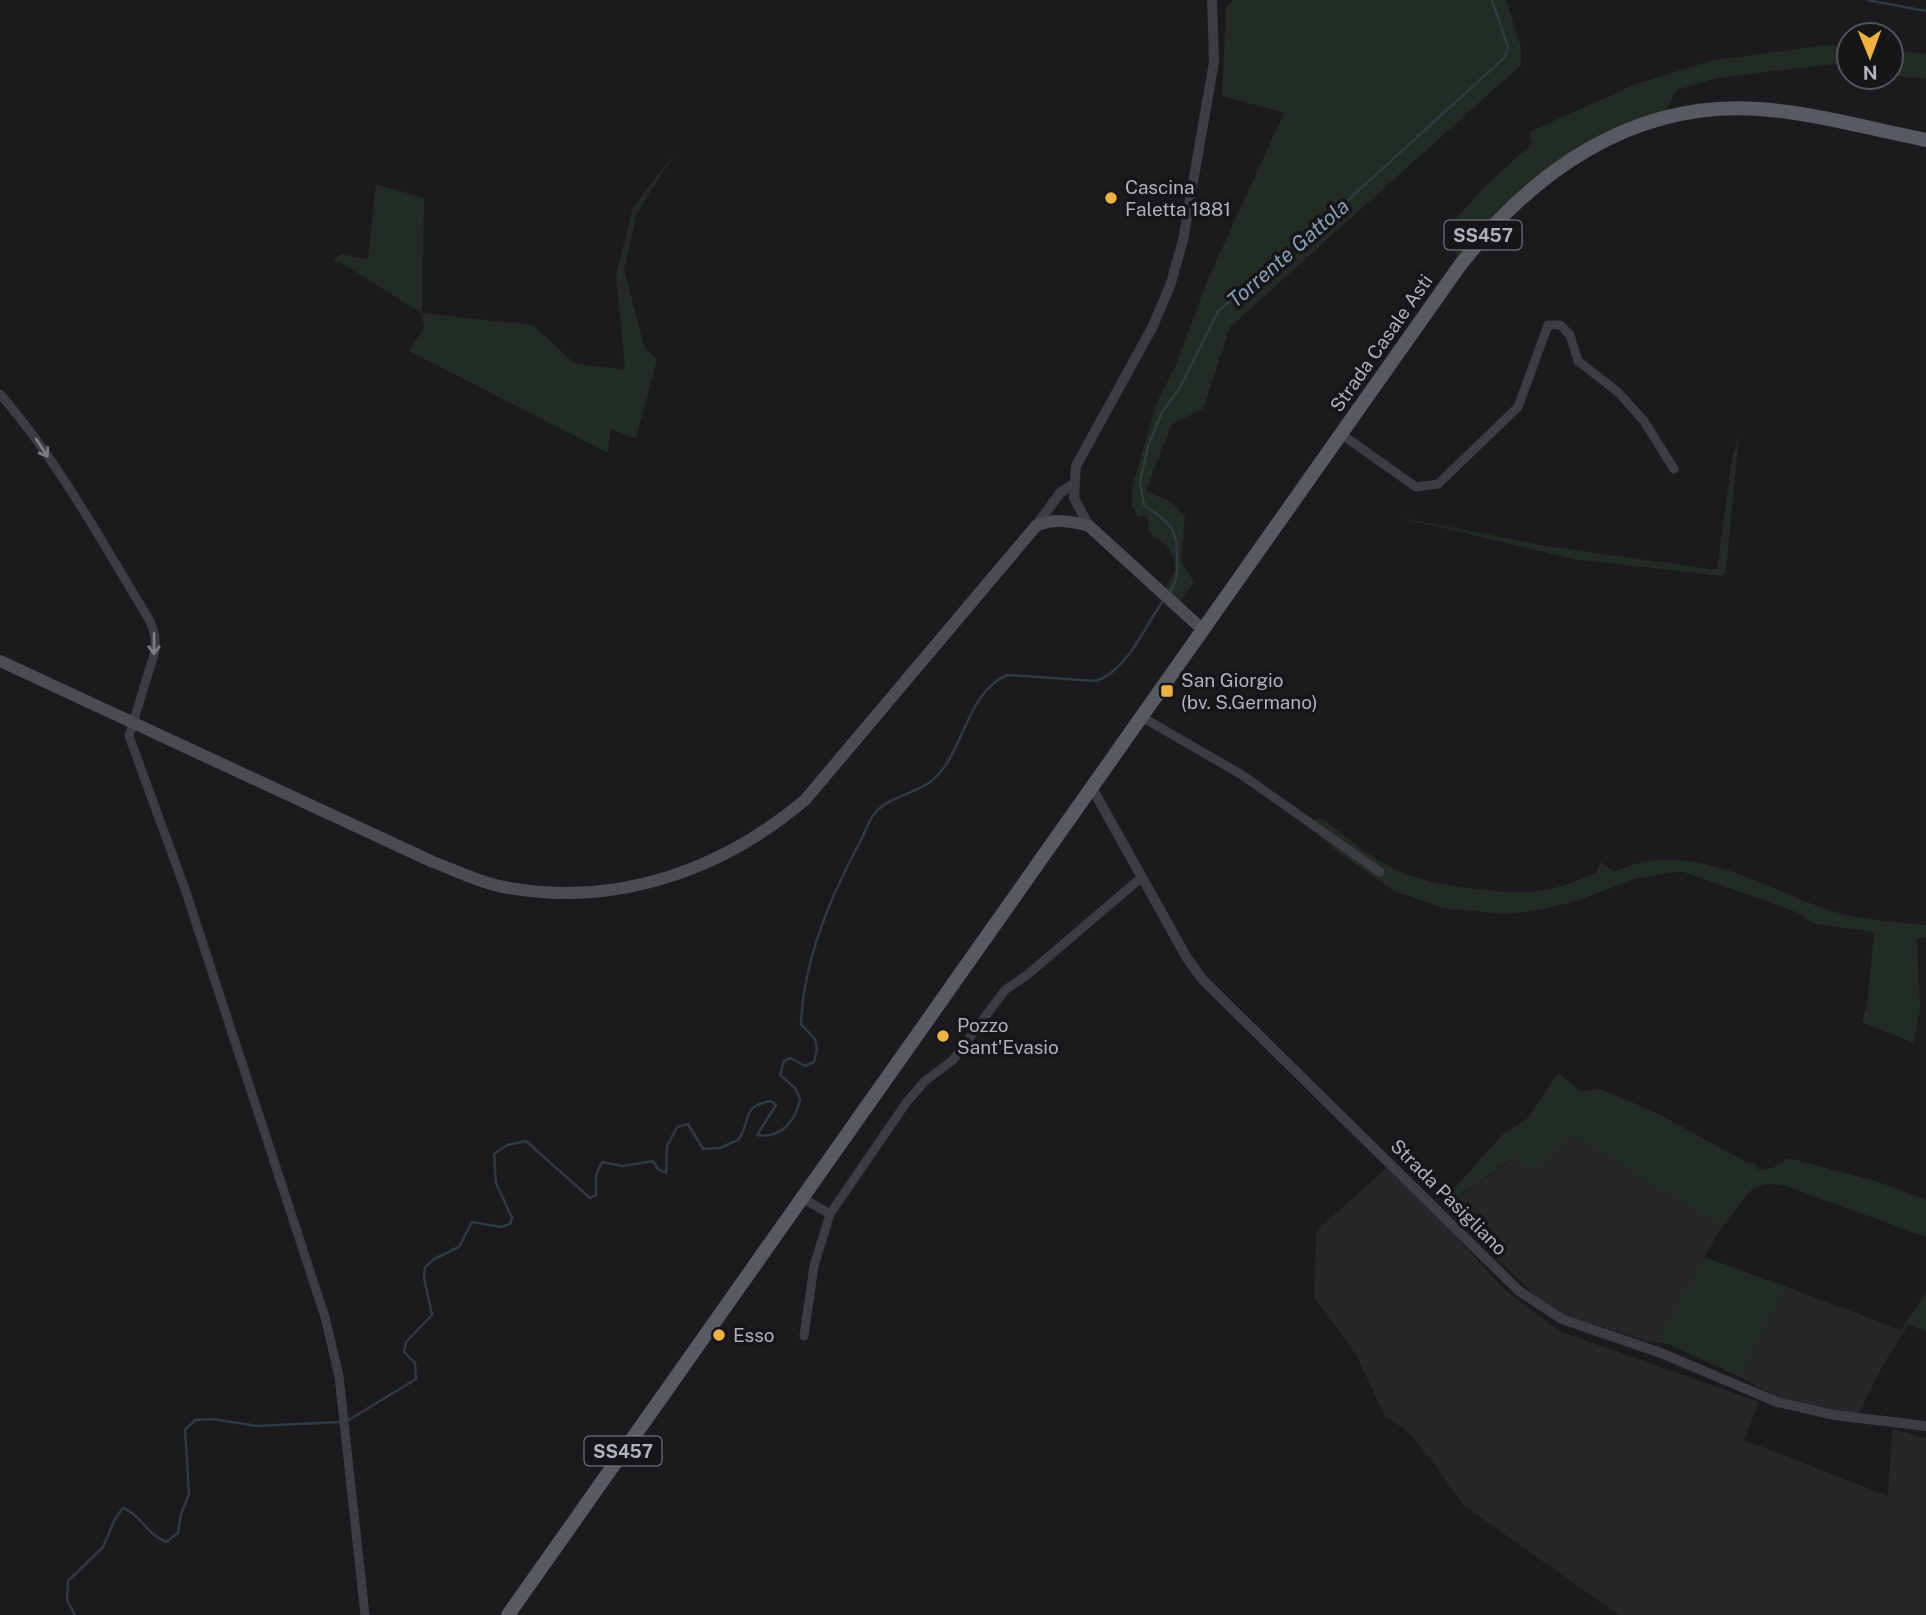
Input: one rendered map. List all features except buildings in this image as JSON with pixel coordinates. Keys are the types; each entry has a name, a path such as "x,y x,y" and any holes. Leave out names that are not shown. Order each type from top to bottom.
{"main road":[{"name":"Strada Casale Asti","path":"1203,630 1481,238 1534,185 1593,147 1661,119 1726,109 1760,109 1806,116 1926,140"},
{"path":"0,661 433,862 506,888 550,894 639,887 723,857 773,825 805,800 1036,526 1050,521 1089,526 1203,630"},
{"name":"SS457","path":"508,1615 1203,630"}],"street":[{"path":"1089,526 1076,505 1072,485 1076,466 1153,326 1171,283 1183,240 1214,62 1212,0"},
{"path":"1341,434 1416,487 1438,484 1518,407 1548,325 1560,325 1570,335 1578,361 1618,392 1644,421 1674,469"},
{"path":"0,394 26,424 150,621 155,636 155,651 130,736 189,902 325,1317 342,1408 365,1615"},
{"path":"1036,526 1060,493 1072,485"},
{"path":"1142,716 1242,775 1380,872"},
{"name":"Strada Pasigliano","path":"1092,788 1187,958 1217,995 1392,1163 1499,1272 1542,1308 1587,1330 1661,1353 1777,1402 1833,1415 1926,1426"},
{"path":"804,1336 814,1266 830,1214 906,1103 925,1082 953,1060 1005,990 1027,975 1142,877"},
{"path":"802,1198 830,1214"}],"shaded area":[{"path":"1233,0 1506,0 1521,47 1521,65 1230,327 1203,409 1172,424 1146,491 1170,501 1185,516 1181,561 1194,582 1179,602 1165,587 1174,570 1173,556 1164,544 1150,533 1147,516 1138,517 1132,507 1132,487 1157,402 1176,365 1207,281 1284,113 1222,96 1226,7"},
{"path":"1835,45 1835,64 1717,78 1677,90 1661,119 1565,162 1458,268 1451,224 1485,186 1532,144 1529,132 1636,84 1710,61"},
{"path":"1905,51 1926,54 1926,79 1905,77"},
{"path":"676,152 637,213 624,270 645,349 657,359 636,439 611,429 608,453 409,351 424,327 421,313 340,262 333,262 340,254 368,259 376,184 424,198 422,313 533,325 574,363 625,370 616,275 633,207"},
{"path":"1739,434 1726,573 1722,576 1573,559 1393,516 1547,546 1717,570 1732,458"},
{"path":"1317,819 1323,819 1388,866 1410,876 1443,884 1500,891 1538,891 1563,886 1596,873 1600,862 1614,871 1646,862 1674,860 1722,868 1835,912 1869,919 1926,925 1926,938 1917,938 1920,1009 1914,1043 1862,1022 1867,1005 1874,932 1814,924 1796,912 1681,871 1638,878 1576,901 1540,910 1505,914 1443,908 1394,891 1334,849 1308,826"},
{"path":"1558,1073 1582,1092 1600,1089 1655,1112 1748,1163 1755,1163 1759,1170 1773,1168 1788,1158 1876,1181 1926,1200 1926,1237 1783,1185 1770,1184 1760,1186 1746,1195 1722,1227 1573,1136 1536,1171 1514,1157 1450,1203 1443,1201 1503,1134 1528,1118"},
{"path":"1573,1136 1722,1227 1654,1343 1566,1315 1537,1297 1444,1208 1515,1157 1536,1171"},
{"path":"1386,1168 1434,1213 1505,1290 1559,1331 1759,1402 1744,1440 1888,1496 1892,1429 1926,1438 1926,1615 1619,1615 1463,1505 1407,1431 1384,1415 1357,1356 1314,1297 1316,1231"},
{"path":"1704,1257 1787,1287 1740,1377 1668,1344 1654,1343"},
{"path":"1787,1287 1901,1330 1858,1414 1803,1405 1777,1397 1740,1377"},
{"path":"1926,1292 1926,1331 1908,1325 1882,1367 1901,1330"}],"waterway":[{"name":"Torrente Gattola","path":"1169,593 1177,575 1175,538 1169,525 1144,505 1140,482 1148,446 1162,412 1179,389 1218,311 1313,232 1505,57 1508,47 1492,0"},
{"name":"Torrente Gattola","path":"1867,0 1926,11"},
{"name":"Torrente Gattola","path":"347,1421 416,1379 415,1363 404,1352 406,1342 432,1315 424,1278 425,1267 434,1259 459,1247 472,1222 501,1227 510,1224 512,1218 496,1183 494,1154 507,1145 526,1141 590,1198 596,1195 596,1175 602,1162 623,1166 653,1161 658,1169 666,1173 667,1146 677,1127 688,1124 703,1149 720,1148 738,1140 754,1107 771,1101 776,1105 757,1135 766,1136 786,1127 795,1114 800,1099 795,1088 780,1075 784,1061 791,1058 805,1066 814,1062 817,1049 815,1039 801,1024 813,953 838,885 873,816 889,802 923,786 938,775 955,749 975,706 994,683 1007,675 1096,681 1117,668 1126,658 1163,601"},
{"name":"Torrente Gattola","path":"75,1615 67,1600 68,1581 103,1547 123,1508 166,1542 178,1533 181,1514 189,1494 185,1430 195,1420 211,1419 257,1426 340,1422"}],"place":[{"name":"Cascina Faletta 1881","path":"1111,198"},
{"name":"San Giorgio (bv. S.Germano)","path":"1167,691"},
{"name":"Pozzo Sant'Evasio","path":"943,1036"},
{"name":"Esso","path":"719,1335"}]}
